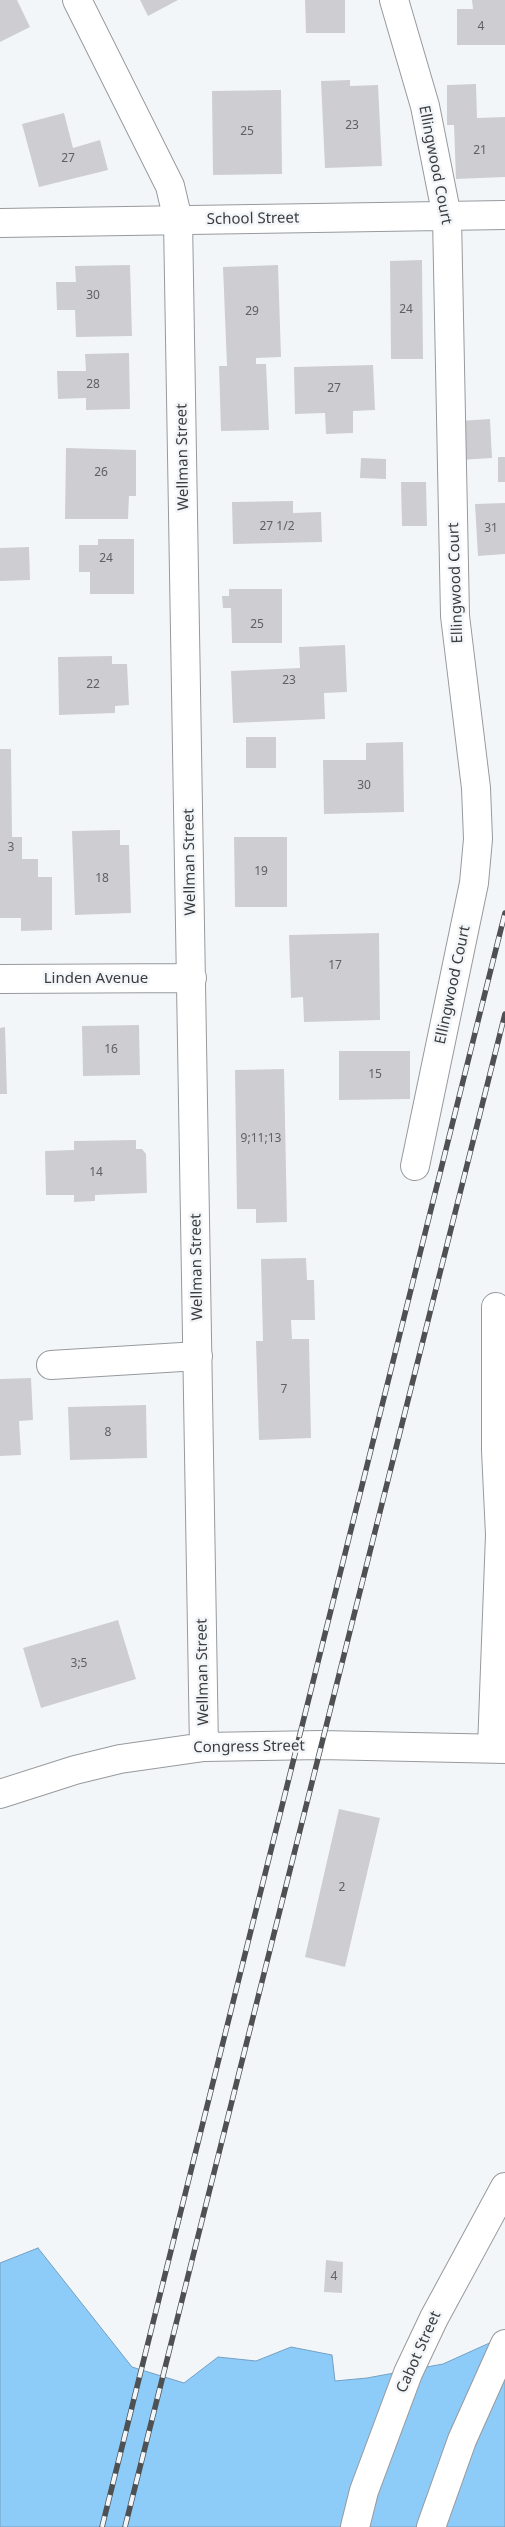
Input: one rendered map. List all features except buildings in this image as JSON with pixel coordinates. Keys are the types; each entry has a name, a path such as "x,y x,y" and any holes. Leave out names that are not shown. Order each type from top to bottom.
{"main road":[{"name":"Wellman Street","path":"77,0 170,186 178,220 204,1746"},
{"name":"Ellingwood Court","path":"394,0 425,106 448,217 455,616 476,788 478,839 474,883 415,1166"},
{"name":"School Street","path":"0,223 505,215"},
{"name":"Linden Avenue","path":"0,979 192,978"},
{"path":"496,1307 496,1450 500,1535 498,1749"},
{"path":"51,1365 198,1356"},
{"name":"Congress Street","path":"0,1794 102,1763 167,1750 204,1746 321,1745 498,1749"},
{"name":"Cabot Street","path":"355,2527 364,2491 408,2373 434,2318 505,2187"},
{"path":"431,2527 462,2440 505,2344"}],"water":[{"path":"38,2248 132,2367 184,2383 218,2357 256,2361 291,2347 332,2355 335,2381 367,2378 443,2364 505,2336 505,2527 0,2527 0,2263"}],"railway":[{"path":"102,2527 505,913"},
{"path":"125,2527 505,1014"}]}
